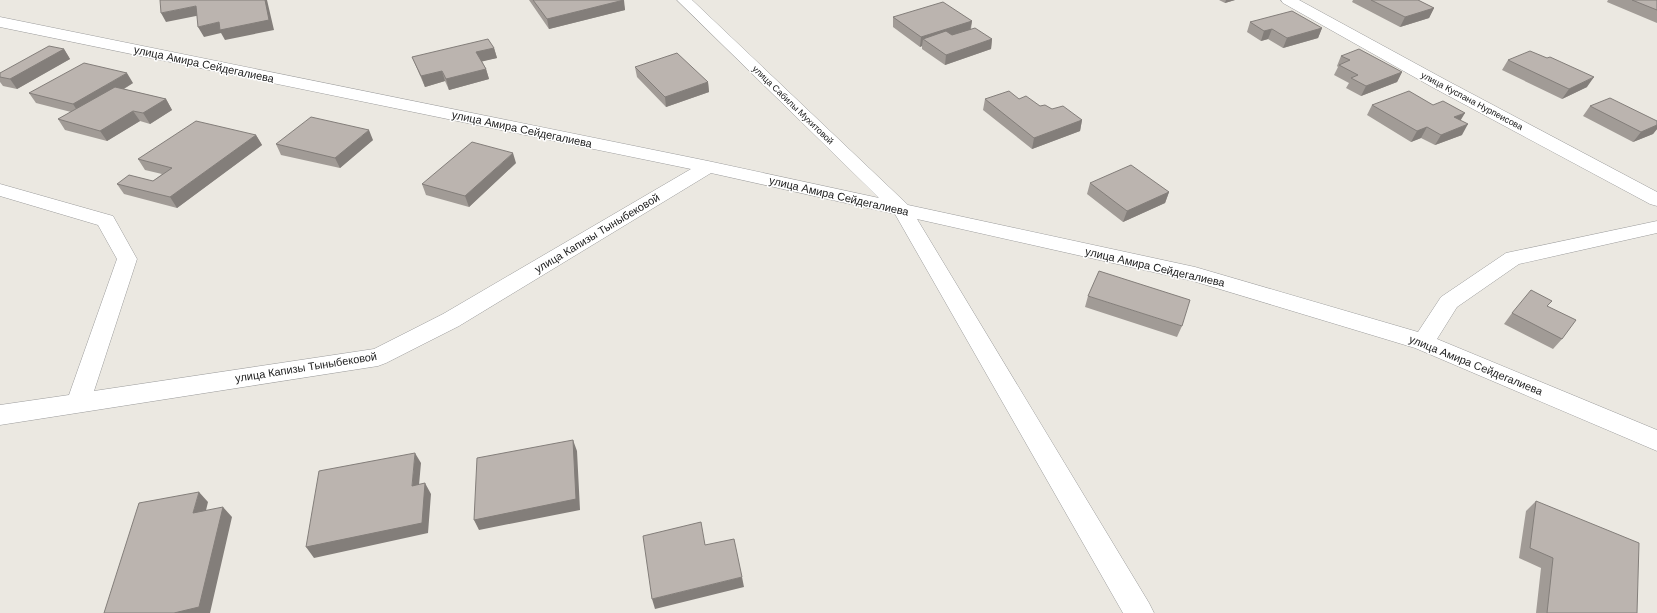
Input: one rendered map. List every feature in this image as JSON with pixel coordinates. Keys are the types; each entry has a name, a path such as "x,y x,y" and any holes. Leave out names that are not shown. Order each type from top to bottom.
{"street":[{"name":"улица Сабилы Мухитовой","path":"684,0 902,210 1139,613"},
{"name":"улица Куспана Нурпеисова","path":"1288,0 1657,200"},
{"name":"улица Амира Сейдегалиева","path":"0,22 708,167 1195,274 1423,342 1657,441"},
{"name":"улица Капизы Тыныбековой","path":"0,415 378,357 451,320 708,167"},
{"path":"0,190 106,221 127,258 78,403"},
{"path":"1423,342 1449,302 1514,258 1657,227"}],"building":[{"path":"160,0 265,0 269,20 220,30 219,22 198,27 196,6 161,13"},
{"path":"533,0 624,0 547,19"},
{"path":"1371,0 1418,0 1434,8 1405,17"},
{"path":"1632,0 1657,0 1657,10"},
{"path":"943,2 972,21 921,37 893,17"},
{"path":"1292,11 1322,28 1287,38 1272,29 1264,31 1250,22"},
{"path":"975,28 992,39 946,55 923,39 946,31 952,35"},
{"path":"488,39 494,48 476,52 486,69 446,79 442,71 421,76 412,57"},
{"path":"49,46 64,49 10,79 0,77 0,73"},
{"path":"1359,49 1402,72 1366,86 1351,78 1358,75 1339,65 1350,60 1341,56"},
{"path":"1530,51 1547,58 1550,57 1594,77 1569,89 1508,60"},
{"path":"677,53 708,82 665,97 635,67"},
{"path":"84,63 127,73 73,104 29,93"},
{"path":"115,87 166,99 143,113 133,111 100,131 58,119"},
{"path":"1009,91 1019,99 1026,96 1040,106 1045,105 1052,109 1063,106 1082,120 1034,138 985,99"},
{"path":"1409,91 1433,105 1443,101 1465,113 1454,117 1468,124 1441,135 1427,127 1417,131 1372,105"},
{"path":"1610,98 1657,121 1657,125 1641,132 1590,106"},
{"path":"311,117 369,130 335,158 276,144"},
{"path":"196,121 256,135 170,197 117,184 129,175 153,181 172,168 138,159"},
{"path":"472,142 513,153 465,196 422,184"},
{"path":"1131,165 1169,192 1127,211 1090,183"},
{"path":"1099,271 1190,300 1182,326 1088,296"},
{"path":"1531,290 1552,301 1547,306 1576,320 1562,339 1512,313"},
{"path":"573,440 576,499 474,520 477,458"},
{"path":"415,453 412,486 425,483 422,523 306,547 319,471"},
{"path":"199,492 193,513 223,507 199,607 174,613 104,613 139,503"},
{"path":"1536,501 1639,543 1637,613 1547,613 1553,558 1530,548"},
{"path":"701,522 705,545 734,539 742,577 652,599 643,536"}]}
